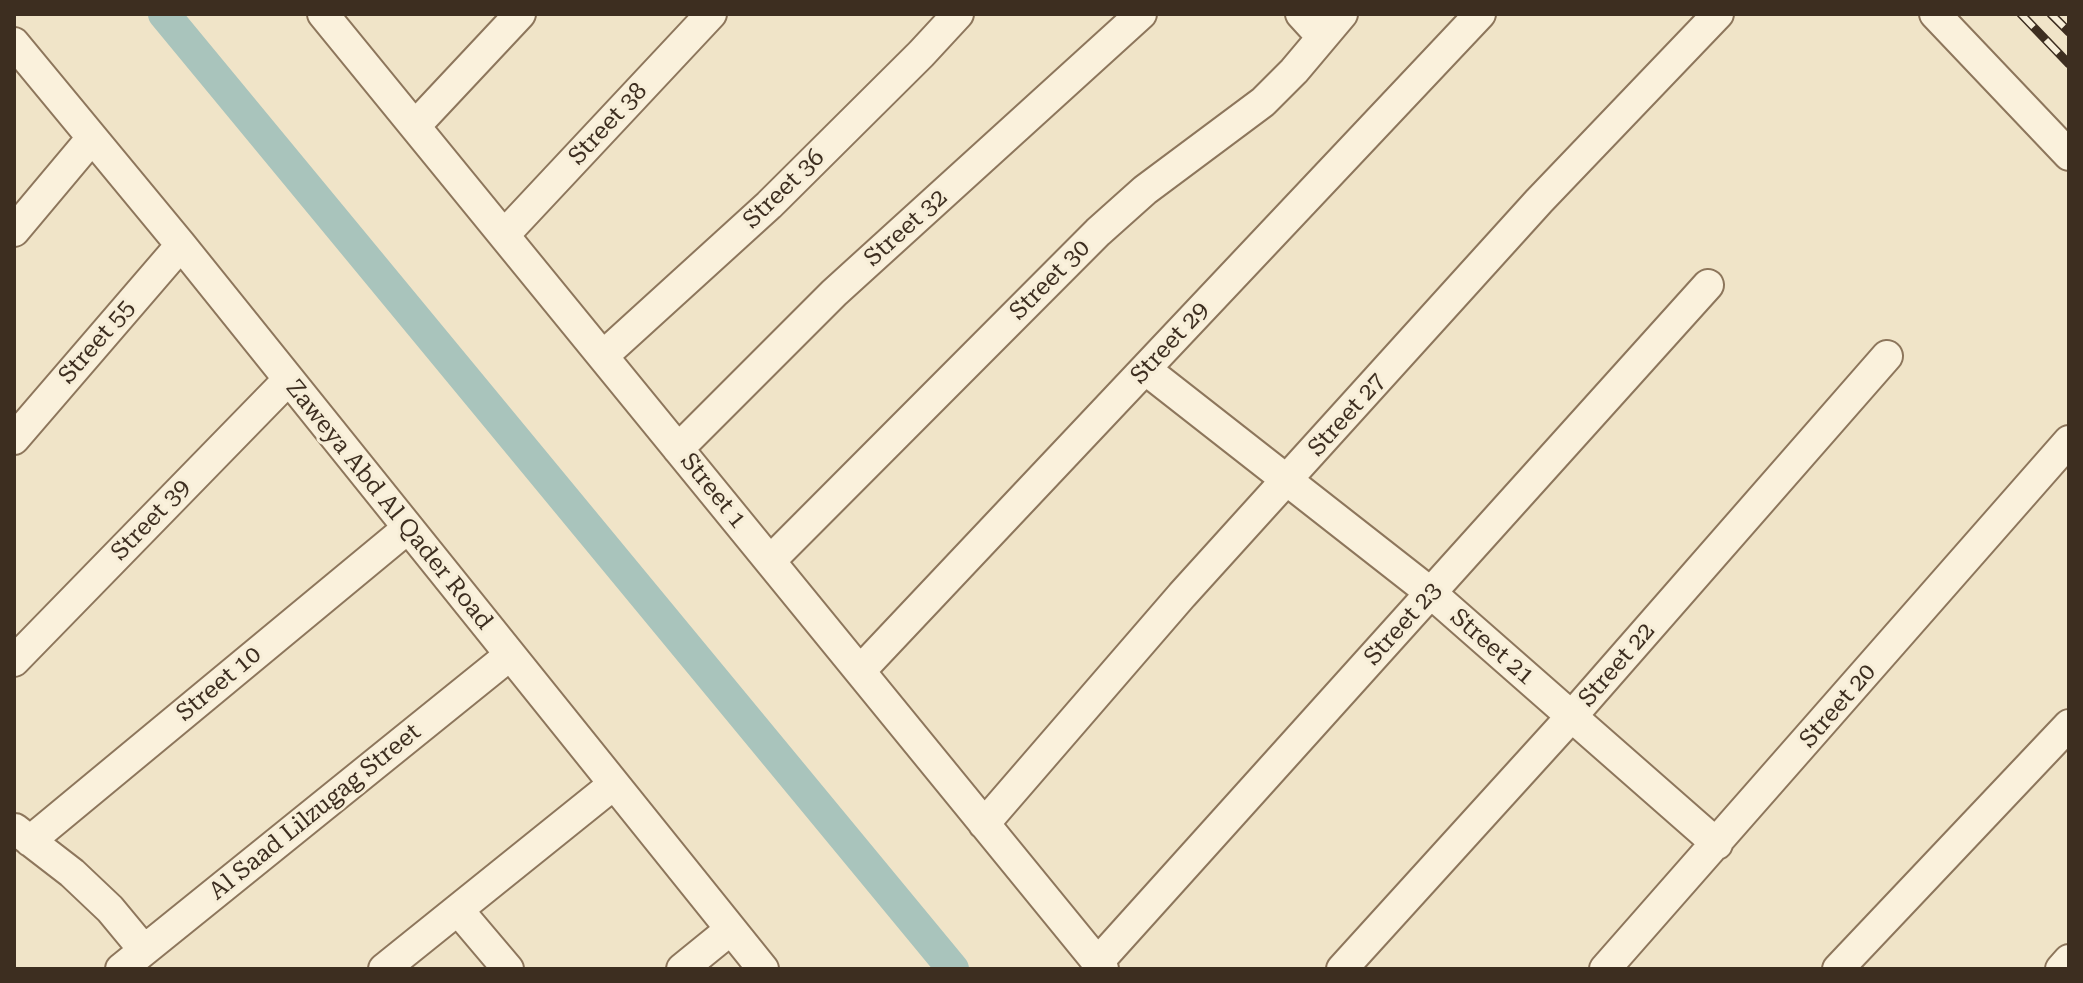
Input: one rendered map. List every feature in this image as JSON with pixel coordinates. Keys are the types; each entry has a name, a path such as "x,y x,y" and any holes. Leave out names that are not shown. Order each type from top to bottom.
{"street":[{"name":"Street 1","path":"323,14 1100,966"},
{"path":"415,126 520,14"},
{"name":"Street 38","path":"504,235 711,14"},
{"name":"Street 36","path":"603,356 769,205 958,14"},
{"path":"1301,14 1322,37"},
{"name":"Street 30","path":"770,561 1098,232 1145,190 1263,102 1342,14"},
{"name":"Street 29","path":"860,671 1480,14"},
{"name":"Street 27","path":"984,824 1182,595 1539,201 1718,14"},
{"path":"1935,14 2069,155"},
{"name":"Street 32","path":"678,449 834,293 1136,16"},
{"name":"Zaweya Abd Al Qader Road","path":"14,43 181,245 763,969"},
{"path":"14,231 92,138"},
{"name":"Street 55","path":"14,439 181,245"},
{"name":"Street 23","path":"1100,966 1708,285"},
{"name":"Street 22","path":"1342,969 1571,717 1887,356"},
{"name":"Street 21","path":"1145,369 1431,593 1717,844"},
{"name":"Street 39","path":"14,661 288,380"},
{"name":"Street 20","path":"1605,969 2069,441"},
{"name":"Street 10","path":"22,834 408,528"},
{"name":"Al Saad Lilzugag Street","path":"121,969 510,655"},
{"path":"1838,969 2069,725"},
{"path":"384,969 614,784"},
{"path":"22,834 72,873 110,909 144,950"},
{"path":"458,910 508,969"},
{"path":"682,969 730,930"},
{"path":"2061,969 2069,960"}],"waterway":[{"path":"164,14 953,969"}],"railway":[{"path":"2021,14 2069,64"},
{"path":"2051,14 2069,32"}]}
